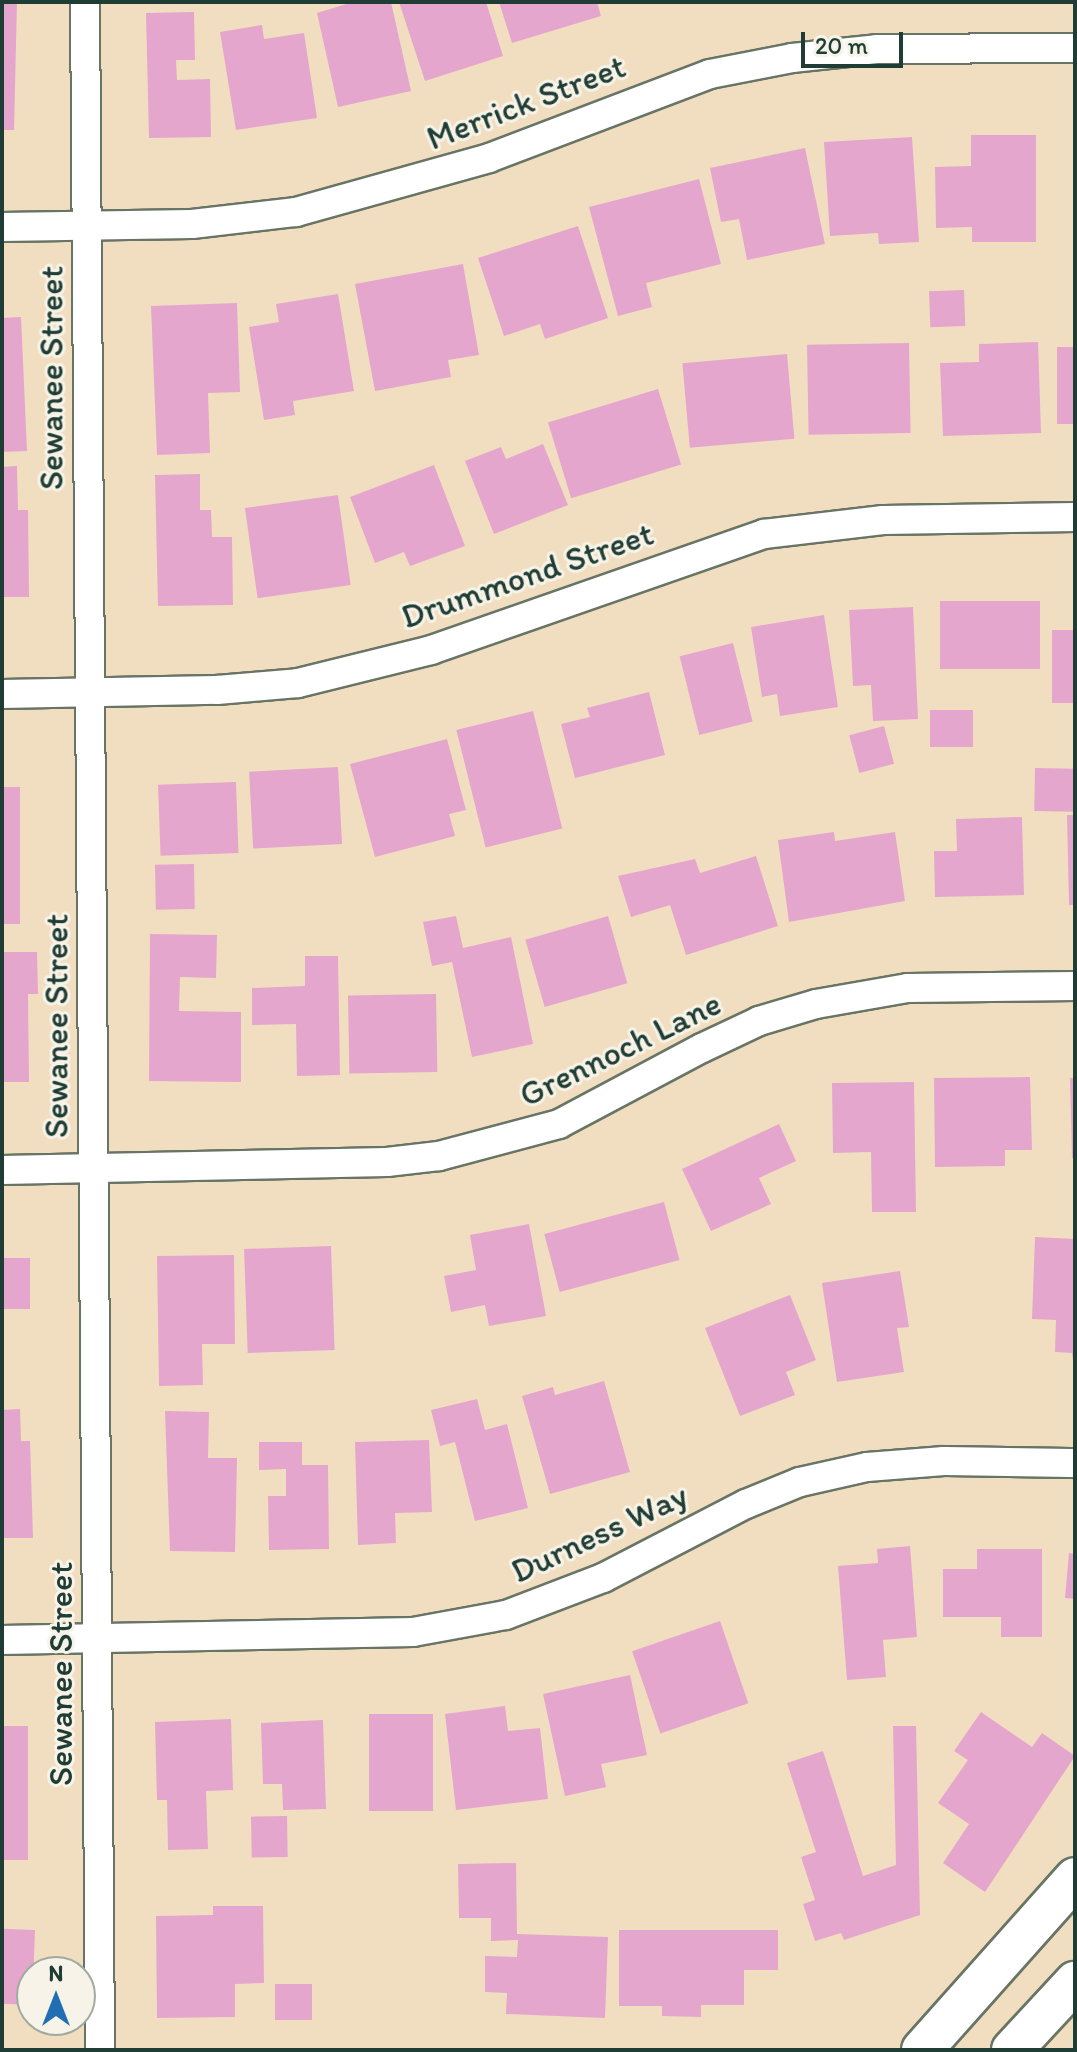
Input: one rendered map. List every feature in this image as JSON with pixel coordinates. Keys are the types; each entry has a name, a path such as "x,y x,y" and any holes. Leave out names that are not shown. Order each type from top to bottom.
{"main road":[{"path":"922,2050 1075,1878"},
{"path":"1012,2050 1075,1982"}],"street":[{"name":"Sewanee Street","path":"85,2 100,2050"},
{"name":"Merrick Street","path":"2,227 192,224 296,212 489,158 695,79 792,58 877,49 1075,48"},
{"name":"Drummond Street","path":"2,694 298,683 431,650 707,549 764,534 883,520 1075,517"},
{"name":"Grennoch Lane","path":"2,1170 93,1170 439,1156 559,1124 730,1034 816,1004 908,988 1075,986"},
{"name":"Durness Way","path":"2,1640 413,1632 506,1615 603,1578 746,1504 800,1482 867,1467 944,1461 1075,1463"}],"building":[{"path":"2,2 17,2 14,130 2,130"},
{"path":"353,2 391,2 411,91 338,107 317,13"},
{"path":"399,2 486,2 503,56 425,81"},
{"path":"499,2 597,2 601,16 512,43"},
{"path":"194,12 195,60 176,60 177,80 210,79 211,137 149,138 146,13"},
{"path":"262,25 264,39 304,33 317,118 236,130 220,32"},
{"path":"971,135 1036,135 1036,242 972,242 972,227 936,228 935,167 971,166"},
{"path":"912,137 919,242 879,244 878,233 830,236 824,142"},
{"path":"805,148 825,244 747,260 739,219 721,222 710,168"},
{"path":"699,179 721,264 646,283 652,307 618,316 589,207"},
{"path":"578,226 608,318 545,339 540,324 504,336 478,258"},
{"path":"463,264 479,355 448,360 451,377 375,391 355,284"},
{"path":"964,290 965,326 930,327 929,291"},
{"path":"338,294 354,391 293,401 295,415 264,420 249,327 279,322 276,304"},
{"path":"237,303 240,392 208,393 210,453 157,455 151,306"},
{"path":"21,317 27,451 2,452 2,318"},
{"path":"1038,342 1041,433 943,436 940,363 979,362 979,344"},
{"path":"909,343 911,433 809,435 807,345"},
{"path":"1057,347 1075,347 1075,424 1057,424"},
{"path":"787,354 794,439 690,448 682,363"},
{"path":"658,389 681,465 571,498 548,423"},
{"path":"543,444 568,505 494,534 465,461 501,447 506,459"},
{"path":"434,465 465,546 410,566 404,552 375,563 350,497"},
{"path":"17,466 18,510 28,510 29,597 2,597 2,467"},
{"path":"200,474 200,510 211,510 212,537 232,537 233,605 158,606 155,475"},
{"path":"338,495 351,585 258,598 245,508"},
{"path":"940,601 1040,601 1040,669 940,669"},
{"path":"913,607 918,719 873,721 871,685 853,686 849,610"},
{"path":"824,615 838,707 780,716 777,694 762,697 751,627"},
{"path":"1052,630 1075,630 1075,703 1052,703"},
{"path":"733,643 753,722 699,735 680,656"},
{"path":"649,692 665,755 575,778 561,724 590,717 587,708"},
{"path":"930,710 973,710 973,747 930,747"},
{"path":"533,711 562,828 486,848 456,730"},
{"path":"884,726 894,764 859,773 849,735"},
{"path":"447,739 466,810 449,814 455,836 375,857 350,764"},
{"path":"338,767 342,844 253,849 249,772"},
{"path":"1035,768 1074,769 1073,812 1034,811"},
{"path":"236,782 238,853 161,856 158,785"},
{"path":"2,787 20,787 20,924 2,924"},
{"path":"1067,815 1075,815 1075,905 1069,905"},
{"path":"1022,817 1024,895 935,897 934,851 957,851 956,819"},
{"path":"834,832 835,841 895,832 905,901 789,922 778,840"},
{"path":"756,856 778,926 686,955 670,905 631,917 618,876 695,859 700,873"},
{"path":"194,864 195,909 156,910 155,865"},
{"path":"456,916 463,948 511,937 533,1044 472,1057 452,962 432,966 423,922"},
{"path":"608,916 627,983 545,1007 525,940"},
{"path":"150,934 217,935 216,978 180,977 179,1011 241,1012 241,1082 149,1081"},
{"path":"2,952 37,952 38,994 28,994 29,1082 2,1082"},
{"path":"305,956 338,956 340,1075 297,1076 296,1024 252,1025 252,988 305,986"},
{"path":"436,994 437,1072 349,1074 348,996"},
{"path":"1030,1077 1032,1150 1005,1150 1005,1166 935,1167 934,1078"},
{"path":"1070,1078 1075,1078 1075,1158 1072,1158"},
{"path":"914,1082 916,1212 872,1212 871,1152 833,1153 832,1083"},
{"path":"779,1124 796,1161 759,1178 771,1204 711,1231 682,1169"},
{"path":"664,1202 680,1260 560,1292 544,1234"},
{"path":"529,1224 546,1316 489,1326 485,1305 451,1312 444,1276 476,1270 470,1235"},
{"path":"1035,1237 1075,1239 1075,1375 1072,1353 1055,1352 1056,1320 1032,1319"},
{"path":"331,1246 335,1350 248,1353 244,1249"},
{"path":"234,1255 235,1344 202,1344 203,1385 159,1386 157,1256"},
{"path":"2,1258 30,1258 30,1309 2,1309"},
{"path":"900,1271 909,1327 897,1328 904,1372 837,1382 822,1283"},
{"path":"790,1295 816,1360 786,1372 795,1395 740,1416 705,1328"},
{"path":"604,1381 630,1472 550,1494 522,1396 553,1387 555,1395"},
{"path":"477,1399 485,1430 507,1424 528,1508 475,1521 455,1442 440,1446 431,1410"},
{"path":"20,1409 21,1441 30,1441 33,1538 2,1538 2,1410"},
{"path":"165,1411 209,1412 208,1458 237,1458 235,1552 170,1551"},
{"path":"429,1440 432,1512 395,1513 396,1543 358,1545 355,1442"},
{"path":"259,1442 302,1442 302,1465 328,1465 329,1549 269,1550 268,1496 286,1496 286,1469 259,1470"},
{"path":"910,1546 917,1637 883,1640 886,1677 847,1680 838,1566 878,1563 877,1549"},
{"path":"977,1549 1042,1549 1042,1637 1001,1637 1001,1617 943,1617 943,1569 977,1569"},
{"path":"1069,1553 1075,1554 1075,1599 1065,1598"},
{"path":"720,1621 748,1703 660,1734 632,1651"},
{"path":"630,1675 647,1755 601,1764 606,1787 565,1796 543,1694"},
{"path":"505,1706 508,1731 540,1728 548,1799 456,1810 445,1714"},
{"path":"981,1712 1032,1747 1042,1733 1075,1756 985,1892 943,1863 969,1824 938,1803 968,1760 954,1751"},
{"path":"369,1714 433,1714 433,1811 369,1811"},
{"path":"231,1719 233,1790 206,1791 208,1849 168,1850 167,1800 157,1800 155,1722"},
{"path":"323,1720 326,1809 283,1810 282,1784 263,1784 261,1723"},
{"path":"2,1726 28,1726 28,1860 2,1860"},
{"path":"893,1726 916,1726 920,1915 844,1940 841,1933 815,1941 803,1904 815,1900 801,1857 816,1852 787,1763 823,1751 863,1876 896,1865"},
{"path":"287,1816 288,1857 252,1858 251,1817"},
{"path":"516,1863 517,1934 608,1937 605,2018 506,2014 507,1993 485,1992 485,1956 517,1957 518,1940 491,1941 491,1918 459,1918 458,1864"},
{"path":"213,1906 263,1906 264,1983 235,1984 235,2017 157,2018 156,1916 213,1915"},
{"path":"2,1929 35,1930 34,1956 16,1956 16,2004 2,2004"},
{"path":"619,1930 778,1930 778,1970 744,1970 744,2005 701,2005 701,2017 662,2016 662,2006 619,2006"},
{"path":"275,1984 312,1984 312,2020 275,2020"}]}
